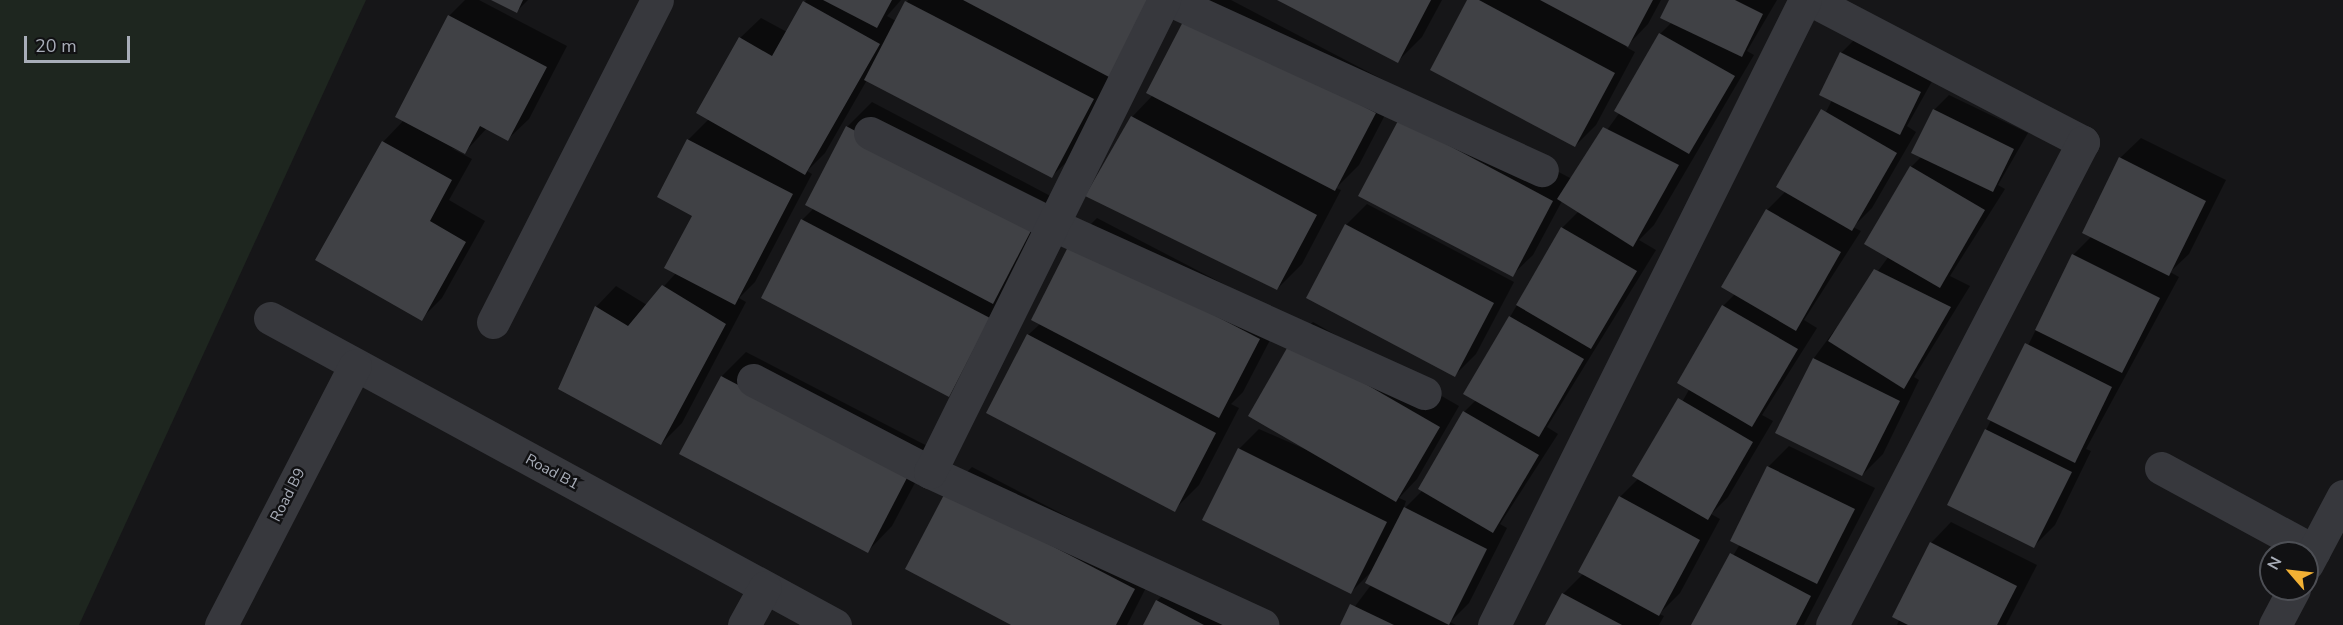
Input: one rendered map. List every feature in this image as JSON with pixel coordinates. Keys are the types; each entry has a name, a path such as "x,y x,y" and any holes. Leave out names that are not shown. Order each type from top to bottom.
{"street":[{"path":"493,322 657,0"},
{"path":"930,472 1164,0"},
{"path":"1170,0 1542,170"},
{"path":"1494,625 1805,0"},
{"path":"1811,0 2083,142 1832,625"},
{"path":"870,133 1054,225 1425,393"},
{"name":"Road B1","path":"270,318 835,625"},
{"name":"Road B9","path":"221,625 355,365"},
{"path":"753,380 930,472 1263,625"},
{"path":"2161,468 2283,541"},
{"path":"2319,541 2343,496"},
{"path":"744,625 765,587"},
{"path":"2275,625 2288,601"}],"shaded area":[{"path":"0,0 366,0 79,625 0,625"}],"building":[{"path":"491,0 523,0 517,13"},
{"path":"823,0 892,0 877,28"},
{"path":"963,0 1149,0 1109,77"},
{"path":"1277,0 1431,0 1398,63"},
{"path":"1467,0 1479,0 1615,73 1575,147 1430,70"},
{"path":"1540,0 1653,0 1628,47"},
{"path":"1669,0 1735,0 1763,14 1742,57 1660,18"},
{"path":"803,1 880,44 805,175 696,113 739,37 772,56"},
{"path":"905,1 1094,99 1052,178 864,80"},
{"path":"1187,14 1376,113 1335,191 1146,93"},
{"path":"448,15 547,67 508,141 480,126 465,154 395,117"},
{"path":"1659,33 1735,76 1689,154 1614,111"},
{"path":"1840,52 1921,92 1900,135 1819,95"},
{"path":"1821,109 1897,153 1852,231 1776,187"},
{"path":"1933,109 2014,149 1993,192 1911,153"},
{"path":"1131,116 1317,215 1277,290 1085,196"},
{"path":"1399,119 1553,201 1513,277 1358,196"},
{"path":"846,126 1034,225 993,304 805,205"},
{"path":"1603,127 1679,165 1633,247 1557,199"},
{"path":"687,139 793,194 735,305 664,268 692,216 657,197"},
{"path":"382,141 452,180 430,221 466,242 422,321 315,260"},
{"path":"2119,157 2206,201 2169,276 2082,233"},
{"path":"1910,166 1985,210 1940,288 1864,244"},
{"path":"1766,209 1841,252 1796,331 1721,287"},
{"path":"801,219 990,318 949,397 761,298"},
{"path":"1345,224 1494,303 1455,377 1306,298"},
{"path":"1561,227 1637,271 1591,349 1516,305"},
{"path":"1071,241 1260,339 1219,418 1031,320"},
{"path":"2072,254 2160,298 2122,373 2035,330"},
{"path":"1874,269 1951,307 1904,389 1828,341"},
{"path":"662,285 726,324 661,445 558,389 595,306 628,326"},
{"path":"1722,305 1798,349 1752,427 1677,383"},
{"path":"1509,316 1584,359 1539,437 1463,394"},
{"path":"1027,334 1216,433 1175,512 986,413"},
{"path":"1291,341 1440,427 1396,502 1248,416"},
{"path":"2025,343 2112,387 2075,463 1987,419"},
{"path":"1813,358 1900,401 1862,476 1775,433"},
{"path":"721,376 909,474 868,553 679,454"},
{"path":"1678,398 1753,442 1708,520 1632,476"},
{"path":"1463,411 1539,455 1493,533 1418,489"},
{"path":"1985,429 2072,472 2034,548 1947,505"},
{"path":"1238,448 1387,522 1351,594 1202,520"},
{"path":"1767,466 1855,509 1817,584 1730,541"},
{"path":"946,491 1135,589 1116,625 1011,625 905,569"},
{"path":"1619,496 1700,540 1659,616 1578,572"},
{"path":"1404,507 1487,549 1449,625 1365,583"},
{"path":"1930,542 2017,586 1997,625 1908,625 1892,617"},
{"path":"1730,553 1811,596 1796,625 1691,625"},
{"path":"1562,593 1622,625 1545,625"},
{"path":"1156,600 1204,625 1143,625"},
{"path":"1350,604 1394,625 1340,625"}]}
